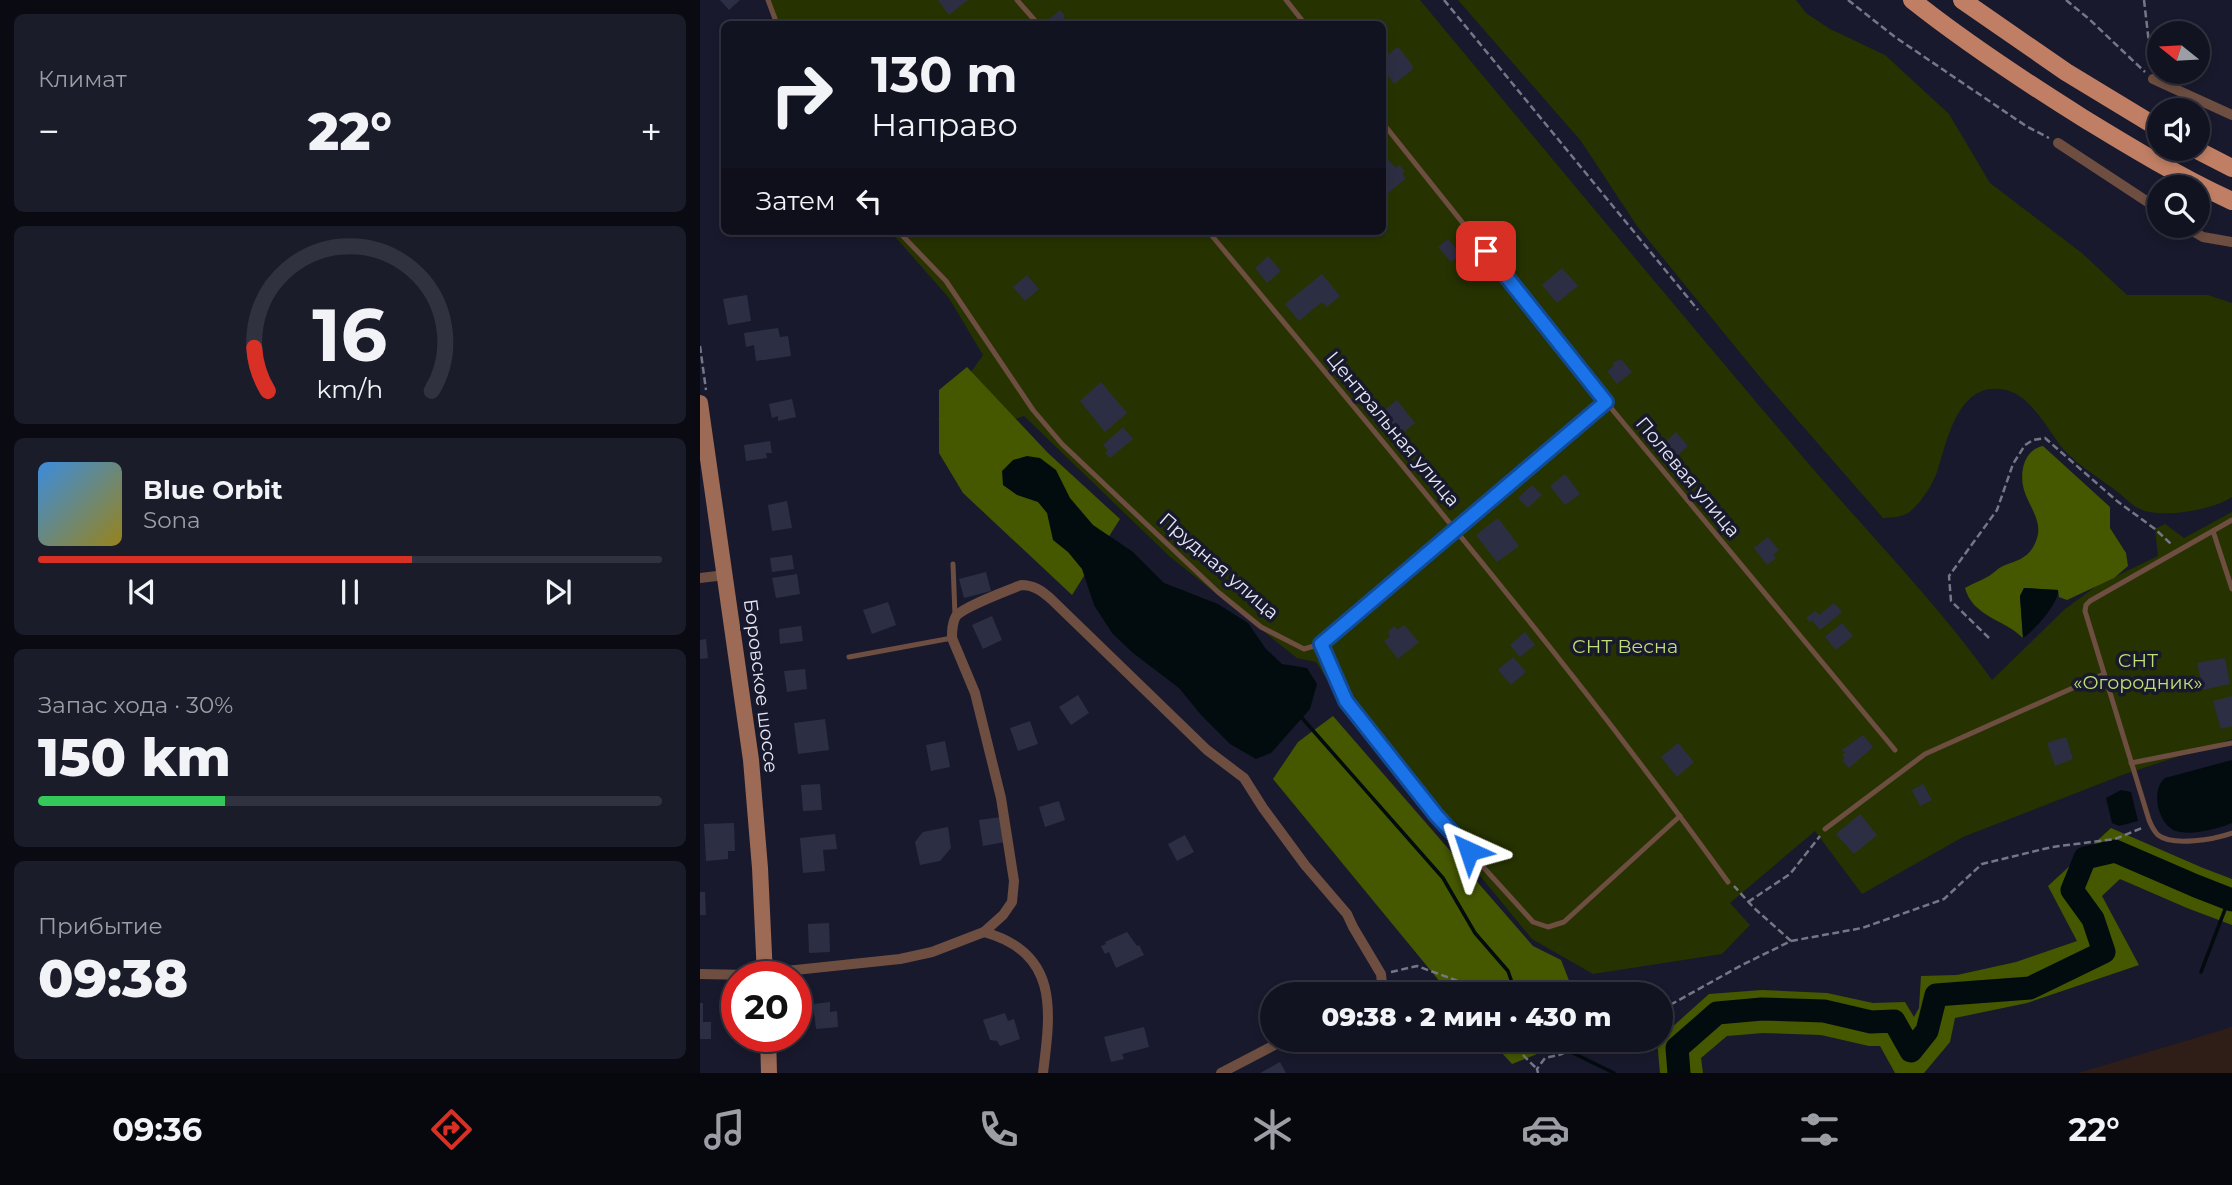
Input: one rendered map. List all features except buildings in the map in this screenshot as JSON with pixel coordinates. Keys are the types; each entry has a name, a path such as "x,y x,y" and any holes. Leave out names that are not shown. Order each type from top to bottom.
{"main road":[{"path":"1912,0 2053,99 2165,167 2232,201"},
{"path":"1962,0 2066,72 2147,121"},
{"path":"2210,157 2232,168"},
{"name":"Боровское шоссе","path":"700,403 752,772 764,961"},
{"path":"768,1052 769,1073"}],"street":[{"path":"2164,84 2232,115"},
{"path":"2058,143 2147,202"},
{"path":"2206,238 2232,242"},
{"path":"700,578 725,575"},
{"path":"812,969 900,959 932,952 984,932 1003,915 1012,902 1014,881 1001,798 975,693 952,638 955,618 964,610 1021,584 1040,589 1207,750 1244,778 1305,865 1347,914 1381,974 1382,982"},
{"path":"984,932 1012,942 1026,953 1045,986 1048,997 1048,1027 1043,1073"},
{"path":"700,974 721,974"},
{"path":"1221,1073 1261,1052"}],"lane":[{"path":"768,0 776,21"},
{"path":"1017,0 1035,21"},
{"path":"1286,0 1303,21"},
{"name":"Полевая улица","path":"1386,127 1606,402 1895,750"},
{"name":"Прудная улица","path":"902,235 946,281 1033,410 1062,444 1218,592 1261,627 1304,649 1321,644"},
{"name":"Центральная улица","path":"1211,235 1455,530 1680,816 1728,883"},
{"path":"1606,402 1321,644 1346,701 1436,815 1533,922 1548,927 1564,922 1680,816"},
{"path":"2232,520 2086,605 2086,615 2104,674 2151,824 2158,835 2174,840 2203,840 2232,833"},
{"path":"2213,531 2232,589"},
{"path":"953,564 955,618"},
{"path":"849,657 952,638"},
{"path":"1825,829 1926,754 2104,674"},
{"path":"2132,763 2232,743"}],"path":[{"path":"1444,0 1698,310"},
{"path":"1849,0 1895,37 2026,126 2058,143"},
{"path":"2066,0 2147,73"},
{"path":"2144,0 2147,26"},
{"path":"1989,638 1951,601 1949,576 1997,510 2013,464 2025,445 2033,440 2045,438 2117,501 2155,529 2177,551"},
{"path":"1673,1003 1791,941 1862,928 1944,900 1982,864 2052,847 2115,839 2151,824"},
{"path":"1748,902 1790,874 1825,829"},
{"path":"1728,883 1791,941"},
{"path":"1381,974 1417,966 1459,982"},
{"path":"1519,1052 1537,1071 1545,1058 1567,1052"}],"shaded area":[{"path":"1027,456 1040,458 1056,470 1070,498 1093,525 1133,552 1164,583 1218,604 1248,623 1266,649 1282,664 1307,668 1317,684 1310,709 1271,753 1256,759 1230,744 1179,688 1133,653 1112,633 1094,605 1082,569 1068,552 1053,540 1047,513 1038,502 1017,495 1003,485 1002,471 1013,460"},
{"path":"2024,588 2058,590 2055,602 2045,616 2023,638 2020,596"},
{"path":"2232,760 2232,823 2197,832 2182,832 2176,831 2165,822 2157,798 2160,783 2165,778"},
{"path":"2121,790 2131,792 2138,821 2119,826 2112,823 2106,798"},
{"path":"2232,1027 2232,1073 2078,1073"}],"green space":[{"name":"СНТ Весна","path":"769,0 1420,0 1807,462 1925,596 1992,680 2065,609 2098,585 2158,556 2155,529 2165,524 2184,538 2232,512 2232,739 2125,774 1963,837 1862,894 1815,831 1730,903 1750,925 1722,954 1593,974 1532,939 1359,729 1316,662 1297,658 1169,556 1024,416 952,441 938,419 983,355 949,298 894,235 1386,235 1386,21 772,21"},
{"path":"1458,0 1796,0 1806,13 1830,29 1885,55 1949,114 1990,183 2083,254 2127,295 2208,295 2232,303 2232,497 2213,506 2187,512 2161,513 2140,509 2070,456 2024,399 2006,390 1990,389 1977,393 1966,402 1958,414 1936,475 1917,505 1905,515 1883,518 1759,376 1637,226 1581,141"},
{"path":"967,367 1048,453 1120,519 1072,595 963,493 939,453 939,390"},
{"path":"2043,446 2110,507 2110,528 2126,553 2128,566 2114,578 2067,600 2059,597 2058,590 2024,588 2020,596 2023,638 1982,612 1969,598 1965,588 2022,558 2033,547 2038,527 2024,490 2022,476 2027,457"},
{"path":"1333,716 1533,946 1561,960 1570,982 1440,982 1273,779 1298,742"},
{"path":"2111,828 2232,879 2232,925 2120,879 2102,896 2139,965 2027,1003 1955,1018 1950,1042 1924,1073 1895,1073 1880,1046 1821,1035 1763,1033 1727,1036 1701,1058 1703,1073 1660,1073 1658,1052 1673,1052 1673,1026 1709,994 1762,990 1827,993 1873,1003 1905,1002 1914,1017 1919,1008 1921,976 1957,975 2016,962 2077,941 2048,886"},
{"path":"1501,1052 1542,1052 1512,1064"}],"waterway":[{"path":"1302,718 1443,878 1475,933 1508,971 1512,982"},
{"path":"1679,1073 1677,1048 1717,1013 1762,1009 1824,1011 1871,1022 1894,1021 1911,1051 1927,1031 1936,995 2030,988 2104,952 2093,919 2072,890 2085,858 2115,851 2232,900"},
{"path":"2201,972 2229,899"},
{"path":"1571,1052 1614,1073"}],"route":[{"path":"1469,851 1436,815 1346,701 1321,644 1606,402 1486,251"}],"park label":[{"name":"СНТ «Огородник»","path":"2138,671"}]}
